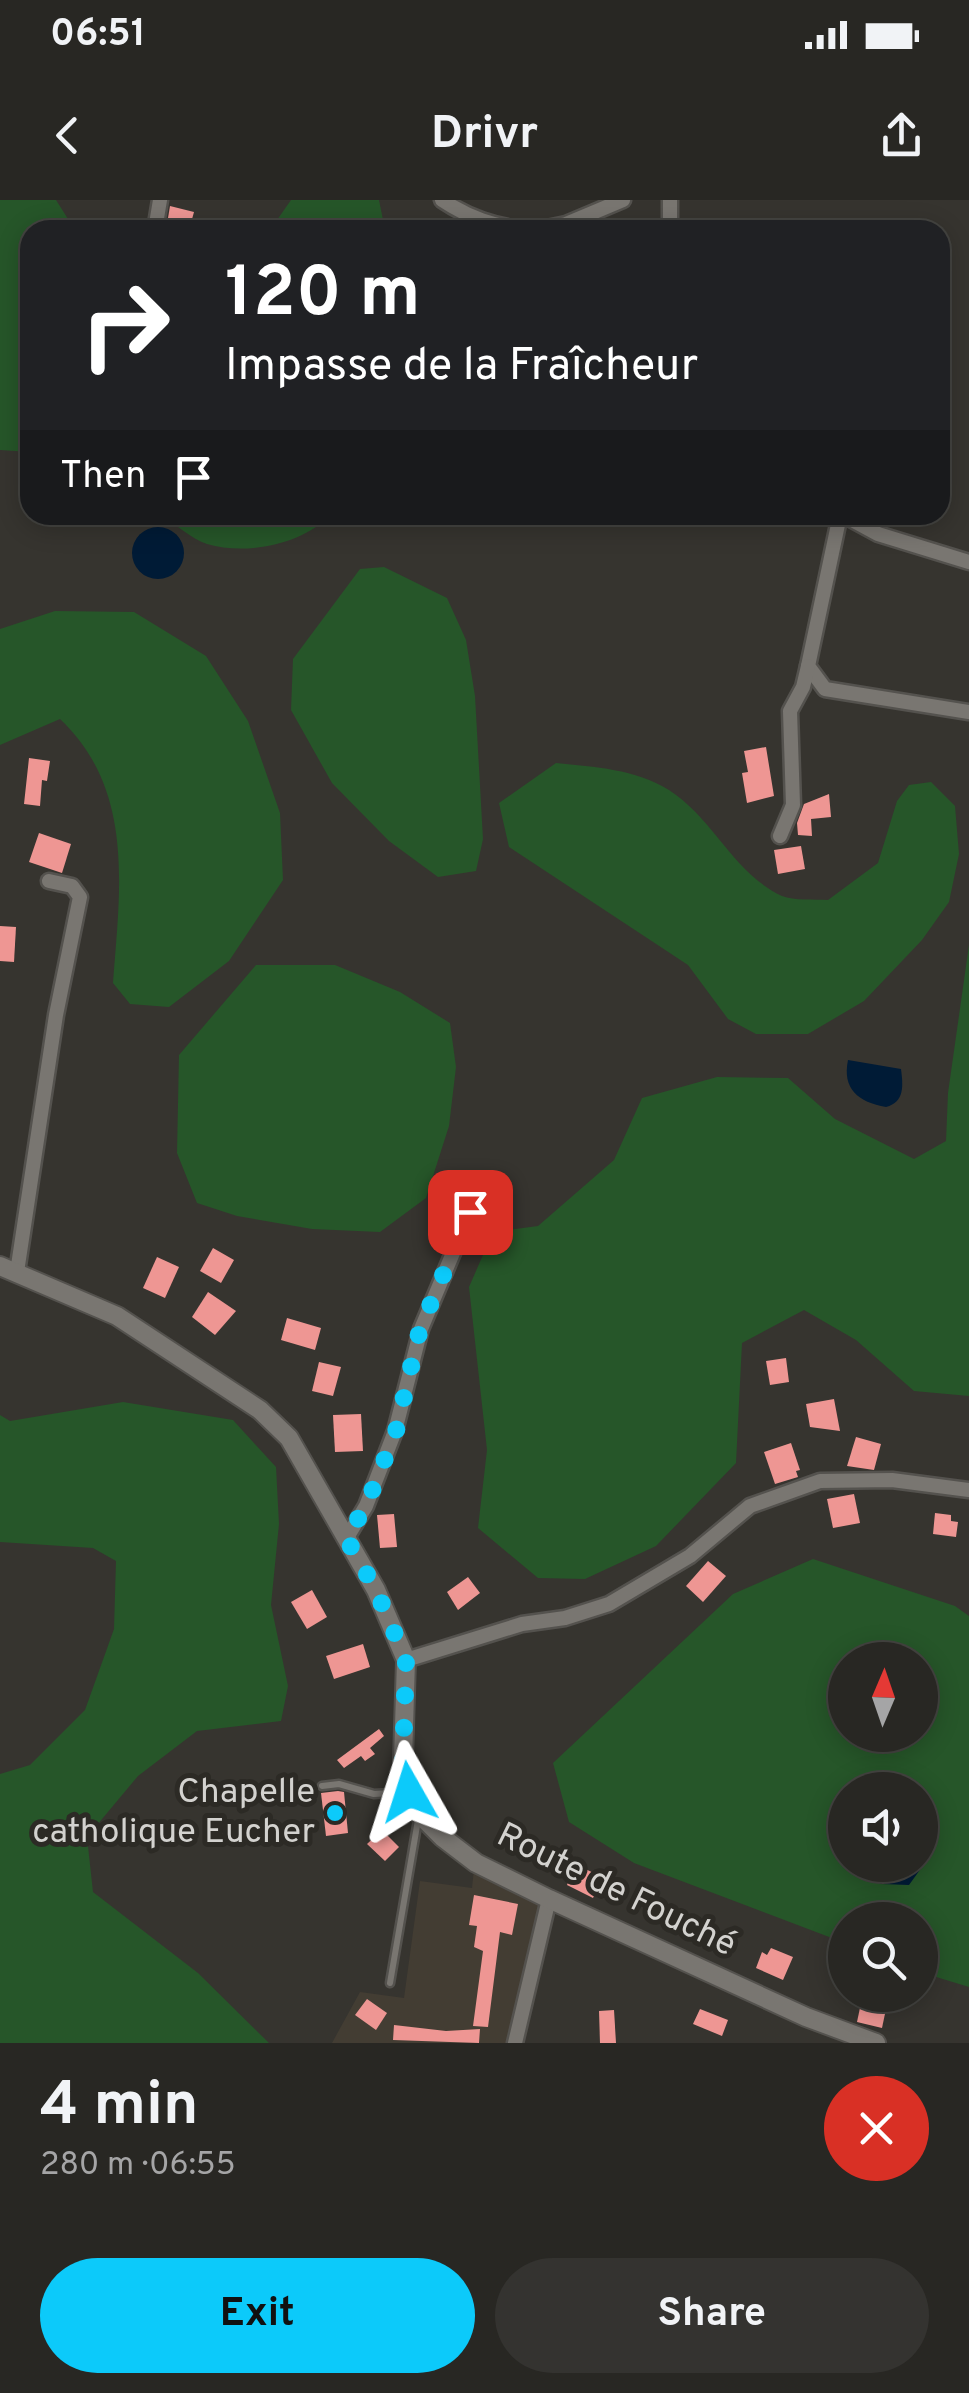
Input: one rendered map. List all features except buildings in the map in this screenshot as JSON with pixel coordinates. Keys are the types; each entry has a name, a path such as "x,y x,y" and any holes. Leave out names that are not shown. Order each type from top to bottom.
{"main road":[{"name":"Route de Fouché","path":"8,1269 117,1316 260,1410 289,1438 376,1590 406,1660 403,1760 409,1792 419,1814 442,1837 476,1863 548,1898 806,2018 876,2043"}],"street":[{"path":"442,200 478,220"},
{"path":"576,220 624,200"},
{"path":"780,836 793,804 790,711 804,687 840,525"},
{"path":"861,525 969,562"},
{"path":"808,666 826,689 969,712"},
{"path":"8,1269 80,897 72,886 49,880"},
{"path":"346,1538 366,1506 396,1431 420,1329 482,1184"},
{"path":"406,1660 522,1624 565,1618 609,1604 690,1556 750,1506 820,1481 892,1480 969,1490"},
{"path":"515,2043 548,1898"}],"lane":[{"path":"322,1786 340,1784 374,1794 409,1792"},
{"path":"390,1983 419,1814"}],"shaded area":[{"path":"474,1869 542,1902 507,2043 332,2043 360,1992 404,1998 420,1881 472,1888"}],"green space":[{"path":"0,200 56,200 69,220 20,220 20,451 0,450"},
{"path":"291,200 379,200 383,220 277,220"},
{"path":"176,525 319,525 290,540 256,548 207,544"},
{"path":"384,567 447,598 466,640 475,696 483,839 476,871 438,877 389,841 332,783 291,710 293,659 360,569"},
{"path":"55,611 134,612 206,656 248,721 280,813 283,880 229,961 169,1007 130,1004 113,983 117,842 112,809 101,777 84,747 60,719 0,745 0,629"},
{"path":"556,763 629,773 669,790 699,816 750,874 782,896 798,899 828,900 878,863 897,801 909,785 931,782 955,806 959,854 949,902 922,940 864,1001 808,1034 756,1034 728,1019 688,965 509,847 499,803"},
{"path":"969,945 969,1396 914,1391 856,1340 804,1310 742,1343 736,1463 656,1546 585,1579 538,1578 478,1528 487,1450 469,1287 493,1232 538,1226 614,1160 642,1098 717,1077 788,1078 835,1119 914,1159 946,1141 948,1093"},
{"path":"256,965 335,965 400,992 450,1023 456,1067 449,1126 426,1198 380,1232 312,1229 237,1216 197,1203 177,1153 179,1055"},
{"path":"123,1402 233,1420 276,1467 279,1524 271,1605 288,1686 281,1721 197,1731 138,1776 87,1837 93,1892 198,1973 269,2043 0,2043 0,1774 30,1765 85,1710 114,1629 116,1561 93,1548 0,1542 0,1415 10,1421"},
{"path":"813,1559 955,1606 969,1616 969,1987 938,1978 938,1902 828,1902 828,1937 634,1863 569,1822 553,1763 733,1594"}],"water":[{"path":"158,527 176,535 184,553 176,571 158,579 140,571 132,553 140,535"},
{"path":"848,1060 901,1069 902,1087 897,1101 886,1107 860,1098 847,1079"},
{"path":"879,1882 911,1882 909,1885"}],"place":[{"name":"Chapelle catholique Eucher","path":"335,1813"}],"route":[{"path":"409,1792 403,1760 406,1660 376,1590 346,1538 366,1506 396,1431 420,1329 470,1212"}]}
